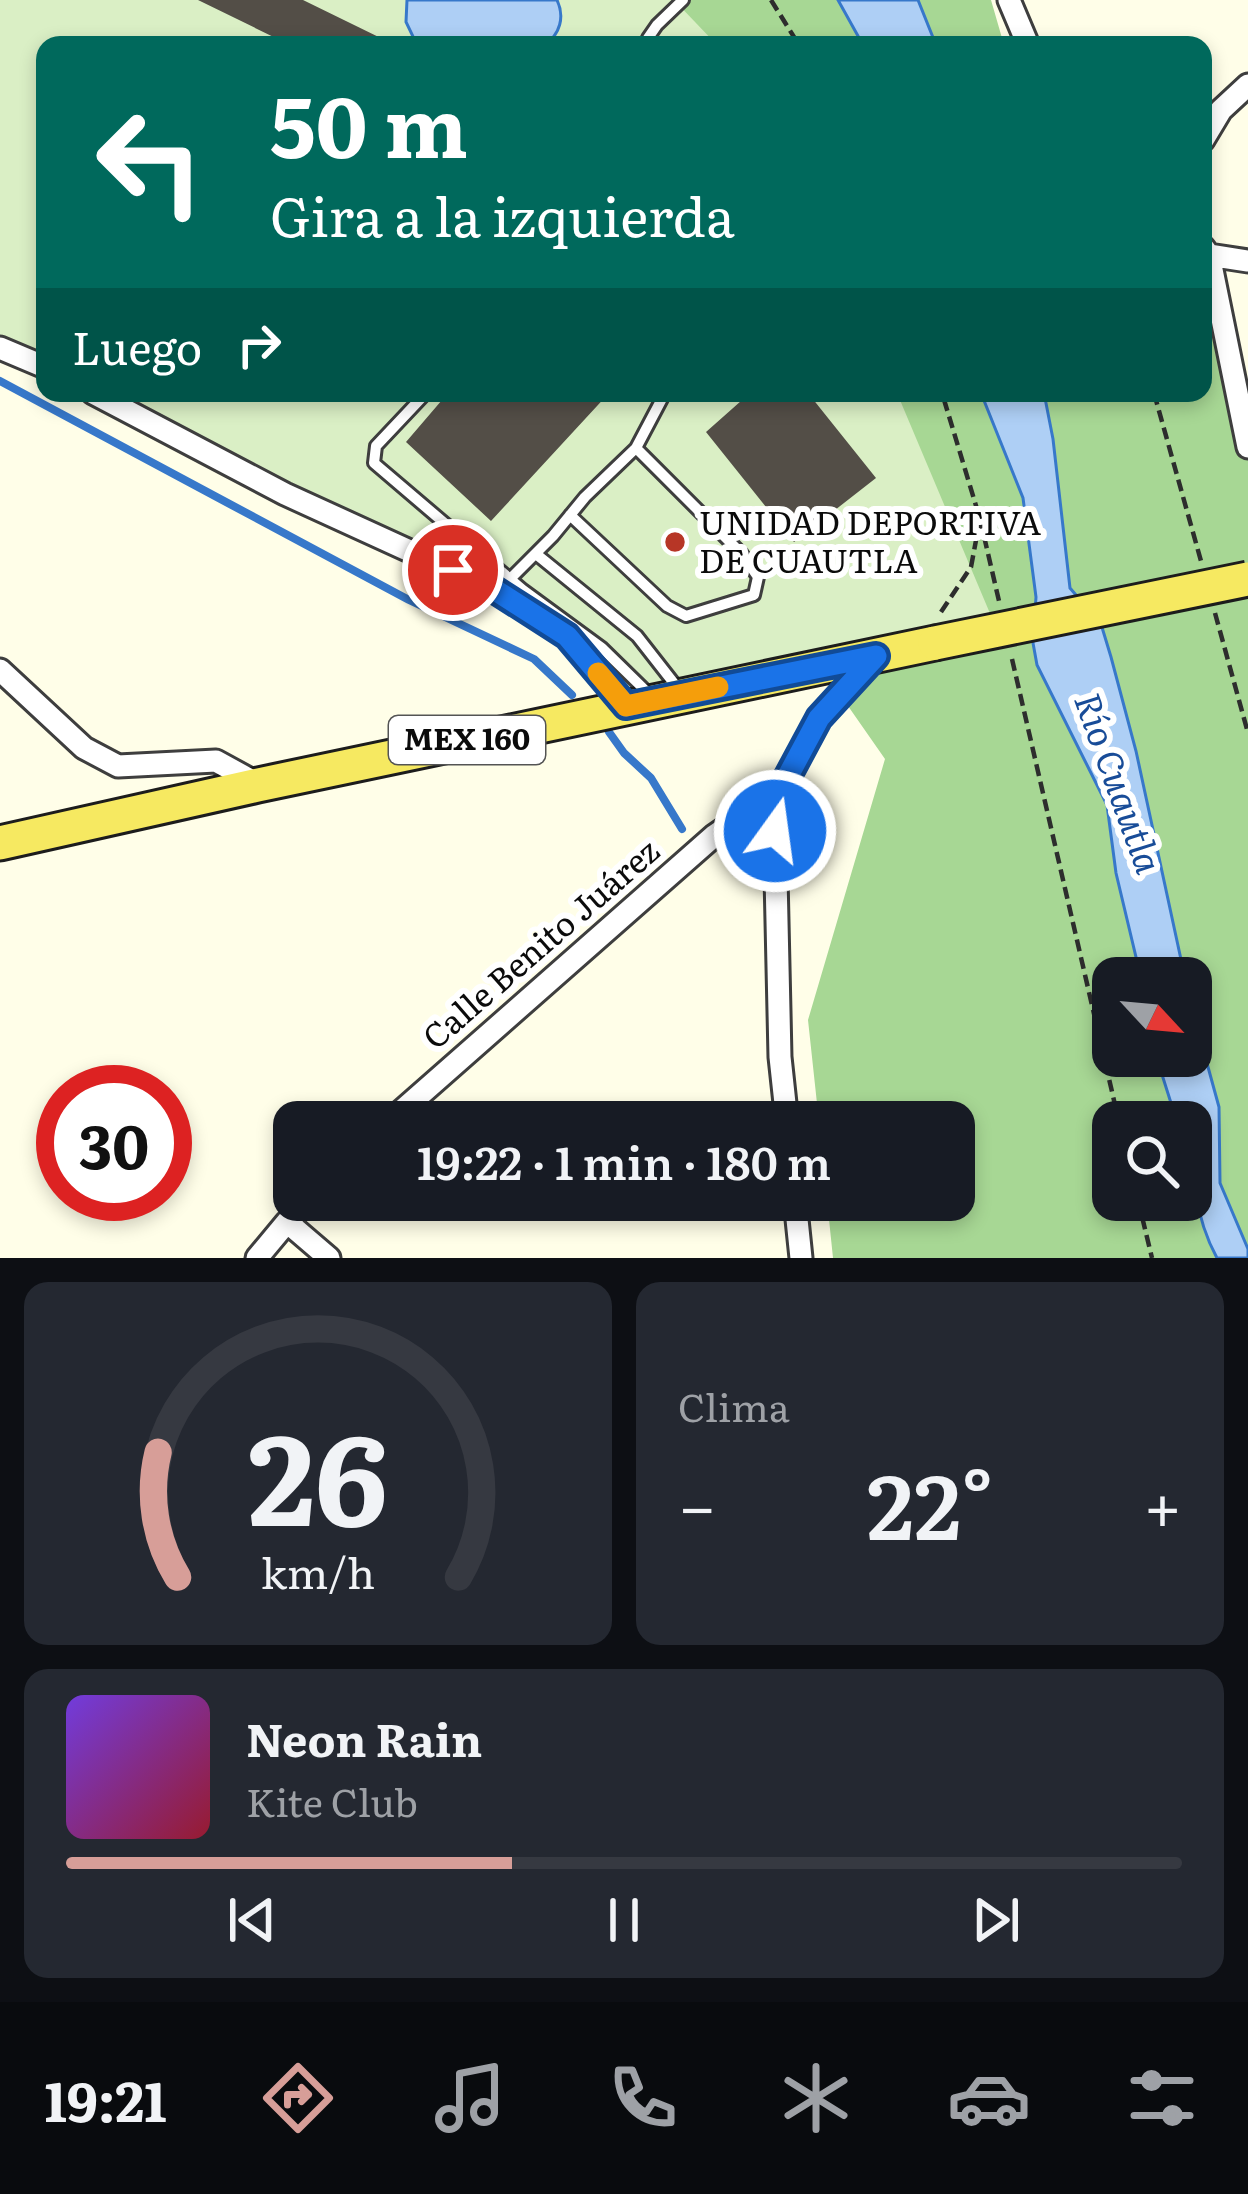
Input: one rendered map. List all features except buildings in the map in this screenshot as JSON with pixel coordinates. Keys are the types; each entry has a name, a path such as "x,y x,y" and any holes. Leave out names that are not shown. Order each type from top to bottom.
{"main road":[{"name":"MEX 160","path":"0,843 258,784 876,656 938,627 1248,580"}],"street":[{"path":"1010,0 1024,36"},
{"path":"1212,125 1248,85"},
{"path":"1212,254 1248,261"},
{"path":"1212,285 1248,447"},
{"path":"0,348 36,364"},
{"path":"111,402 285,494 495,590 655,700"},
{"name":"Calle Benito Juárez","path":"413,1101 715,835 781,789 819,718 876,656"},
{"path":"0,670 84,748 118,766 215,760 258,784"},
{"path":"781,789 775,831 785,1101"},
{"path":"797,1221 801,1258"},
{"path":"257,1258 286,1222 328,1258"}],"lane":[{"path":"649,36 683,0"},
{"path":"418,402 376,446 374,463 510,579 602,649 655,700"},
{"path":"510,579 636,448 660,402"},
{"path":"571,515 667,606 686,616 754,595 758,577 742,554 636,448"},
{"path":"536,554 637,635 655,700"}],"path":[{"path":"771,0 793,36"},
{"path":"945,402 1001,610"},
{"path":"938,627 971,567 980,519"},
{"path":"1012,655 1114,1101"},
{"path":"1143,1221 1152,1258"}],"green space":[{"path":"0,0 674,0 708,36 36,36 36,363 0,349"},
{"path":"673,0 991,0 1001,36 679,36"},
{"path":"1212,295 1248,447 1248,1258 833,1258 829,1221 975,1221 975,1101 817,1101 808,1020 885,759 758,577 813,402 1212,402"},
{"name":"UNIDAD DEPORTIVA DE CUAUTLA","path":"111,402 901,402 997,630 626,706 567,636"}],"water":[{"path":"407,0 557,0 561,19 554,36 413,36 406,22"},
{"path":"838,0 918,0 932,36 858,36"},
{"name":"Río Cuautla","path":"985,402 1046,402 1070,588 1101,624 1111,657 1180,957 1136,957 1116,873 1107,805 1037,665 1033,643 1036,597 1023,498"},
{"path":"1163,1077 1211,1077 1219,1107 1220,1183 1248,1258 1217,1258 1202,1221 1212,1221 1212,1101 1170,1101"}],"waterway":[{"path":"0,381 36,400"},
{"path":"39,402 409,600 534,659 572,695"},
{"path":"609,732 651,778 682,829"}],"slow traffic":[{"path":"598,673 626,706 718,687"}],"place":[{"name":"UNIDAD DEPORTIVA DE CUAUTLA","path":"675,542"}],"route":[{"path":"453,570 495,590 567,636 626,706 876,656 819,718 781,789 775,831"}]}
